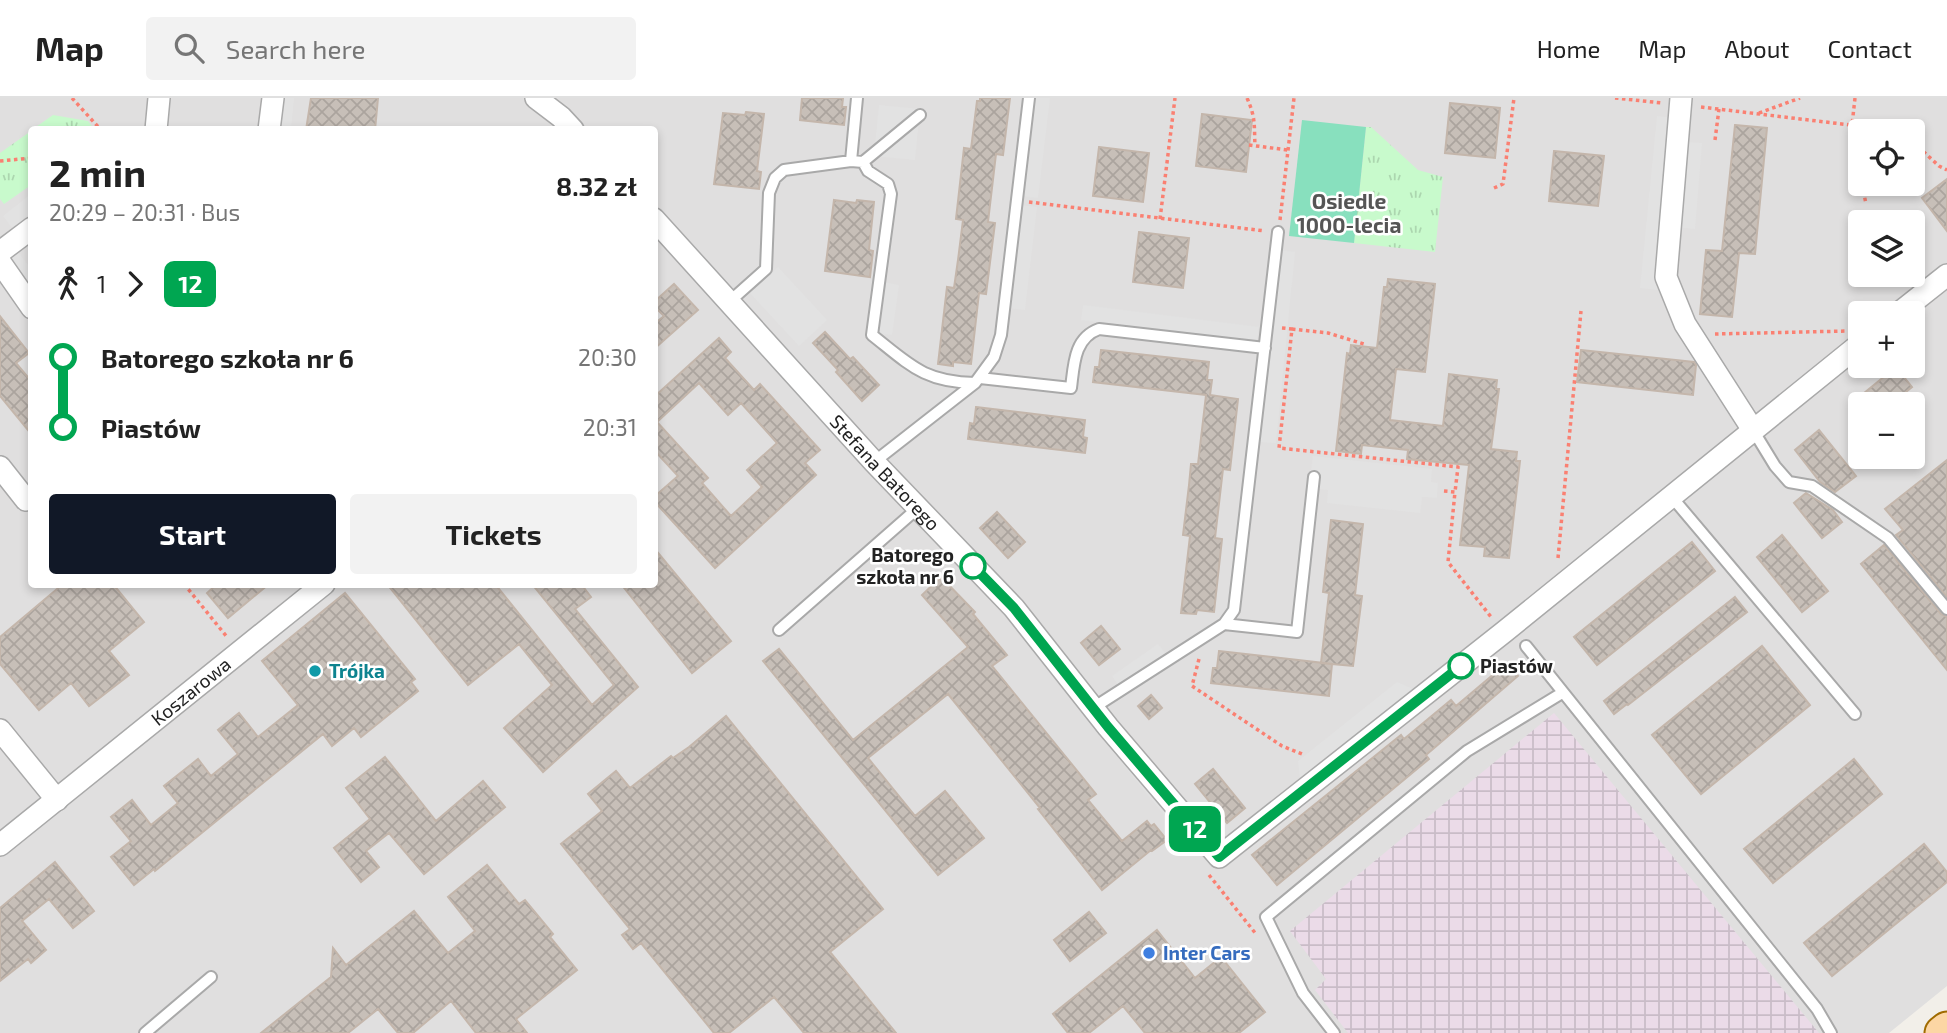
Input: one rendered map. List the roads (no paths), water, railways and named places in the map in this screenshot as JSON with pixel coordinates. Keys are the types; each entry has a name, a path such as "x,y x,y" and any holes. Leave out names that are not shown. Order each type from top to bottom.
{"main road":[{"path":"1942,1033 1947,1029"}],"street":[{"path":"156,126 159,98"},
{"path":"270,126 273,98"},
{"path":"536,98 566,115"},
{"path":"1681,102 1666,277 1685,324 1753,430"},
{"name":"Stefana Batorego","path":"658,223 874,462 1014,608 1213,865 1671,496"},
{"path":"0,252 28,231"},
{"path":"0,262 28,302"},
{"path":"1914,301 1947,275"},
{"path":"1671,496 1753,430 1848,346"},
{"path":"0,467 26,500"},
{"name":"Koszarowa","path":"0,845 319,588"},
{"path":"0,730 57,800"}],"lane":[{"path":"858,98 857,161 888,184 891,194 872,335 926,375 946,381 1072,388 1079,344 1090,332 1099,329 1265,348"},
{"path":"874,462 978,381 994,357 1001,335 1029,98"},
{"path":"729,302 766,269 769,193 775,178 784,170 857,161 920,115"},
{"path":"1093,708 1224,624 1231,616 1278,232"},
{"path":"1753,430 1775,466 1789,482 1812,486 1888,538 1947,609"},
{"path":"1224,624 1297,632 1314,477"},
{"path":"1671,496 1855,714"},
{"path":"779,630 918,508"},
{"path":"1526,646 1817,1009 1831,1033"},
{"path":"1334,1033 1303,993 1266,917 1466,751 1562,692"},
{"path":"145,1033 211,977"}],"place":[{"name":"Batorego szkoła nr 6","path":"973,566"},
{"name":"Piastów","path":"1461,666"},
{"name":"Trójka","path":"315,671"},
{"name":"Inter Cars","path":"1149,953"}],"district":[{"name":"Osiedle 1000-lecia","path":"1349,214"}]}
